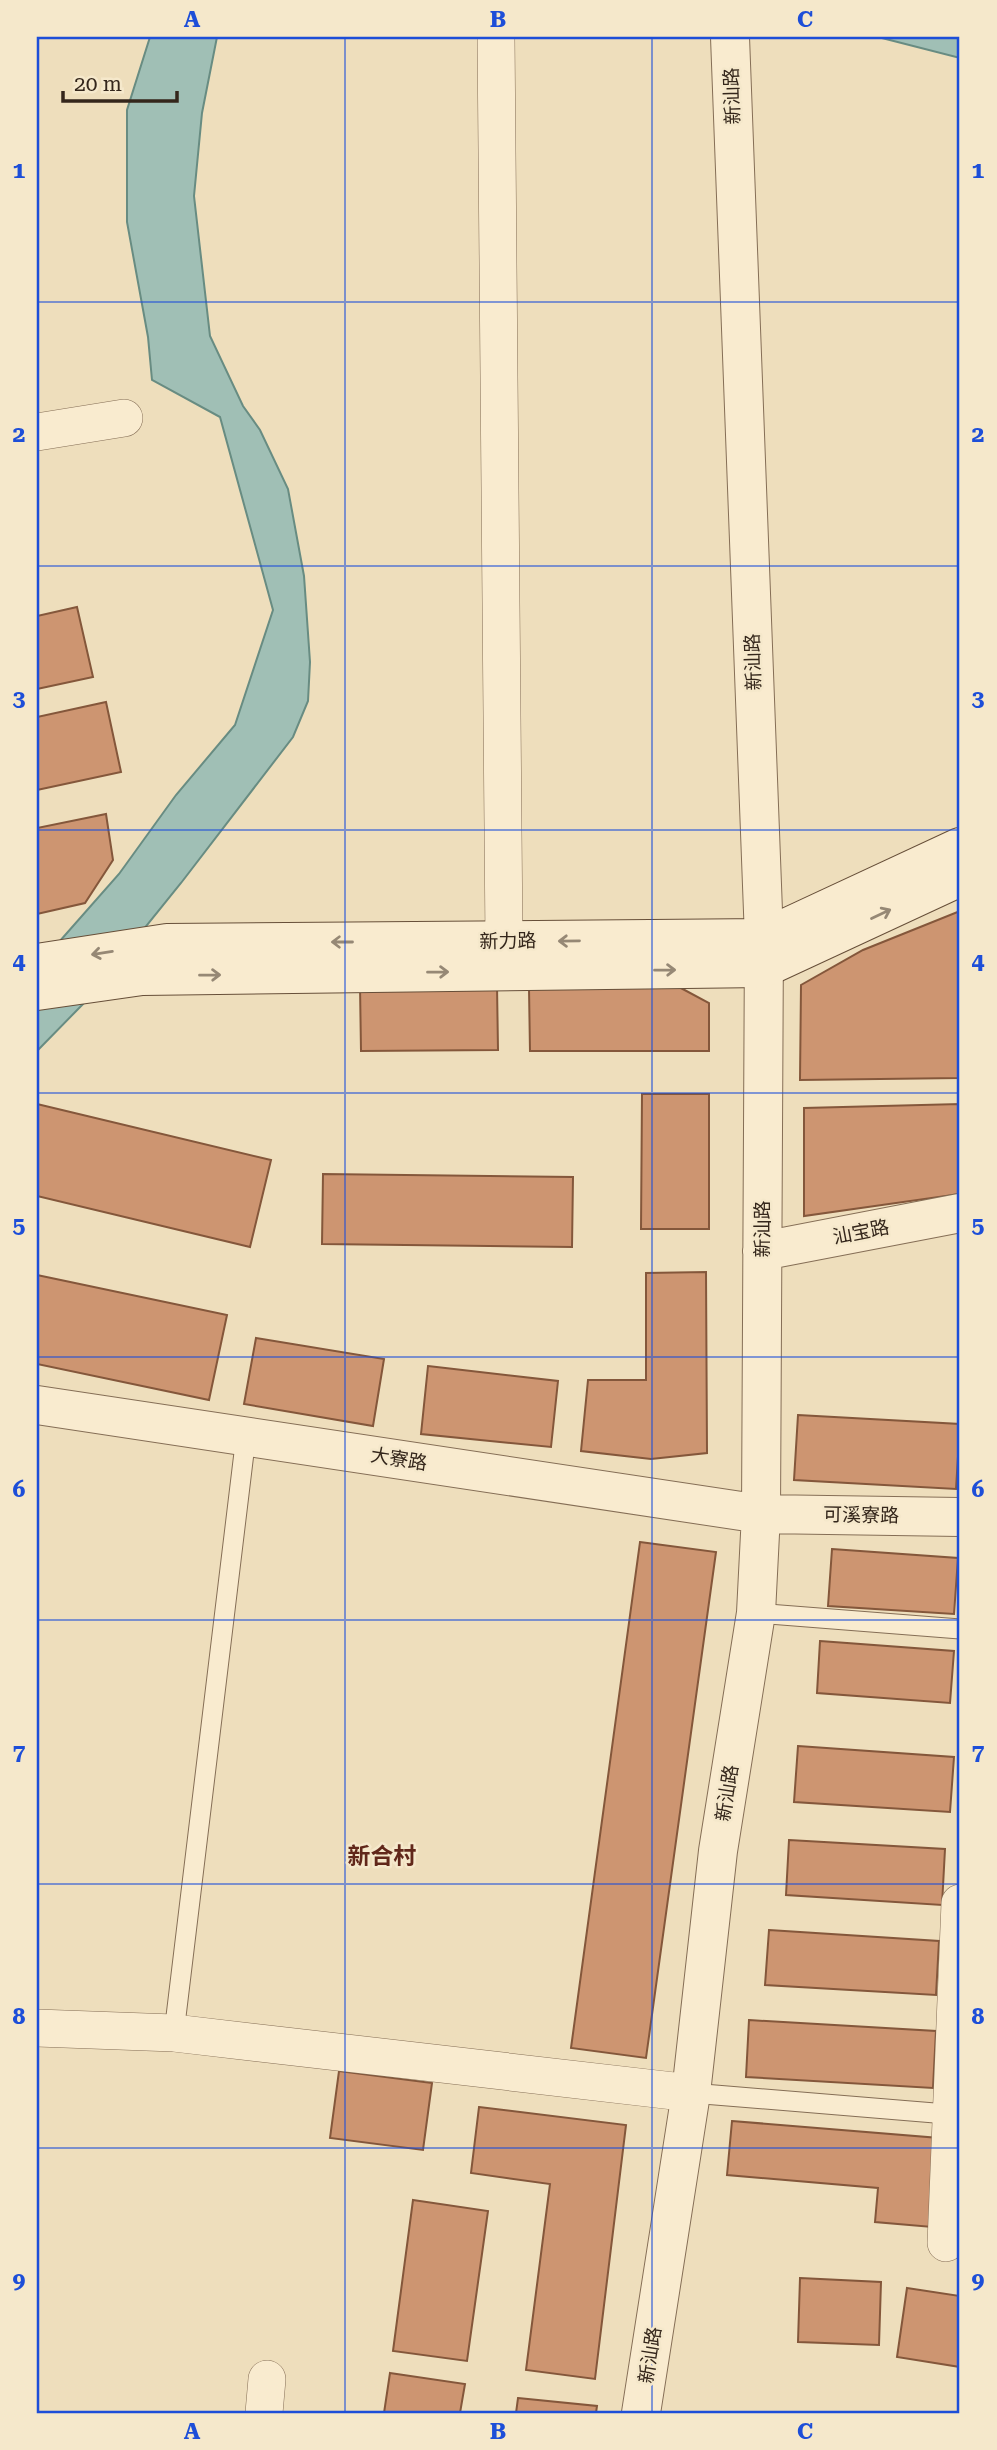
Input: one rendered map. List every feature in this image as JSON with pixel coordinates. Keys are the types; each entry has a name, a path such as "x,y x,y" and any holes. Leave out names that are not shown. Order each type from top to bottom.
{"street":[{"path":"496,37 504,941"},
{"name":"新汕路","path":"641,2413 691,2093 718,1851 756,1613 761,1514 764,953 730,37"},
{"path":"37,432 124,418"},
{"name":"新力路","path":"37,963 167,943 504,941 764,953 960,847"},
{"path":"37,991 142,976 764,953 960,877"},
{"name":"汕宝路","path":"762,1251 960,1213"},
{"name":"大寮路","path":"37,1405 761,1514"},
{"name":"可溪寮路","path":"761,1514 960,1517"},
{"path":"953,2243 960,1903"},
{"path":"37,2028 174,2033 691,2093"}],"lane":[{"path":"174,2033 246,1436"},
{"path":"756,1613 960,1629"},
{"path":"691,2093 956,2115"}],"water":[{"path":"150,37 217,37 202,113 194,196 210,336 243,406 260,430 288,489 304,576 310,662 308,701 293,737 181,883 85,1002 37,1051 37,967 119,874 176,795 235,725 273,610 220,417 152,380 148,337 127,222 127,110"},
{"path":"878,37 960,37 960,58"}],"building":[{"path":"77,607 93,677 37,689 37,616"},
{"path":"106,702 121,772 37,790 37,717"},
{"path":"106,814 113,860 85,903 37,914 37,828"},
{"path":"960,911 960,1078 800,1080 801,985 863,950"},
{"path":"497,985 498,1050 361,1051 360,986"},
{"path":"679,987 709,1003 709,1051 530,1051 529,988"},
{"path":"642,1094 709,1094 709,1229 641,1229"},
{"path":"37,1104 271,1160 250,1247 37,1196"},
{"path":"960,1104 960,1194 804,1216 804,1108"},
{"path":"323,1174 573,1177 572,1247 322,1244"},
{"path":"706,1272 707,1453 651,1459 581,1451 588,1380 646,1380 646,1273"},
{"path":"37,1275 227,1315 209,1400 37,1364"},
{"path":"256,1338 384,1359 373,1426 244,1404"},
{"path":"428,1366 558,1381 551,1447 421,1434"},
{"path":"798,1415 960,1424 956,1489 794,1480"},
{"path":"640,1542 716,1552 646,2058 571,2048"},
{"path":"832,1549 958,1558 954,1614 828,1606"},
{"path":"820,1641 954,1651 950,1703 817,1693"},
{"path":"798,1746 954,1757 950,1812 794,1802"},
{"path":"789,1840 945,1849 942,1905 786,1895"},
{"path":"769,1930 939,1941 936,1995 765,1985"},
{"path":"749,2020 936,2031 933,2088 746,2077"},
{"path":"339,2071 432,2083 423,2150 330,2138"},
{"path":"479,2107 626,2125 595,2379 526,2370 550,2184 471,2173"},
{"path":"732,2121 939,2138 932,2227 875,2222 878,2188 727,2175"},
{"path":"413,2200 488,2211 467,2361 393,2351"},
{"path":"800,2278 881,2282 879,2345 798,2342"},
{"path":"907,2288 960,2296 960,2367 897,2357"},
{"path":"390,2373 465,2384 460,2413 384,2413"},
{"path":"518,2398 597,2406 596,2413 516,2413"}],"district":[{"name":"新合村","path":"382,1856"}]}
